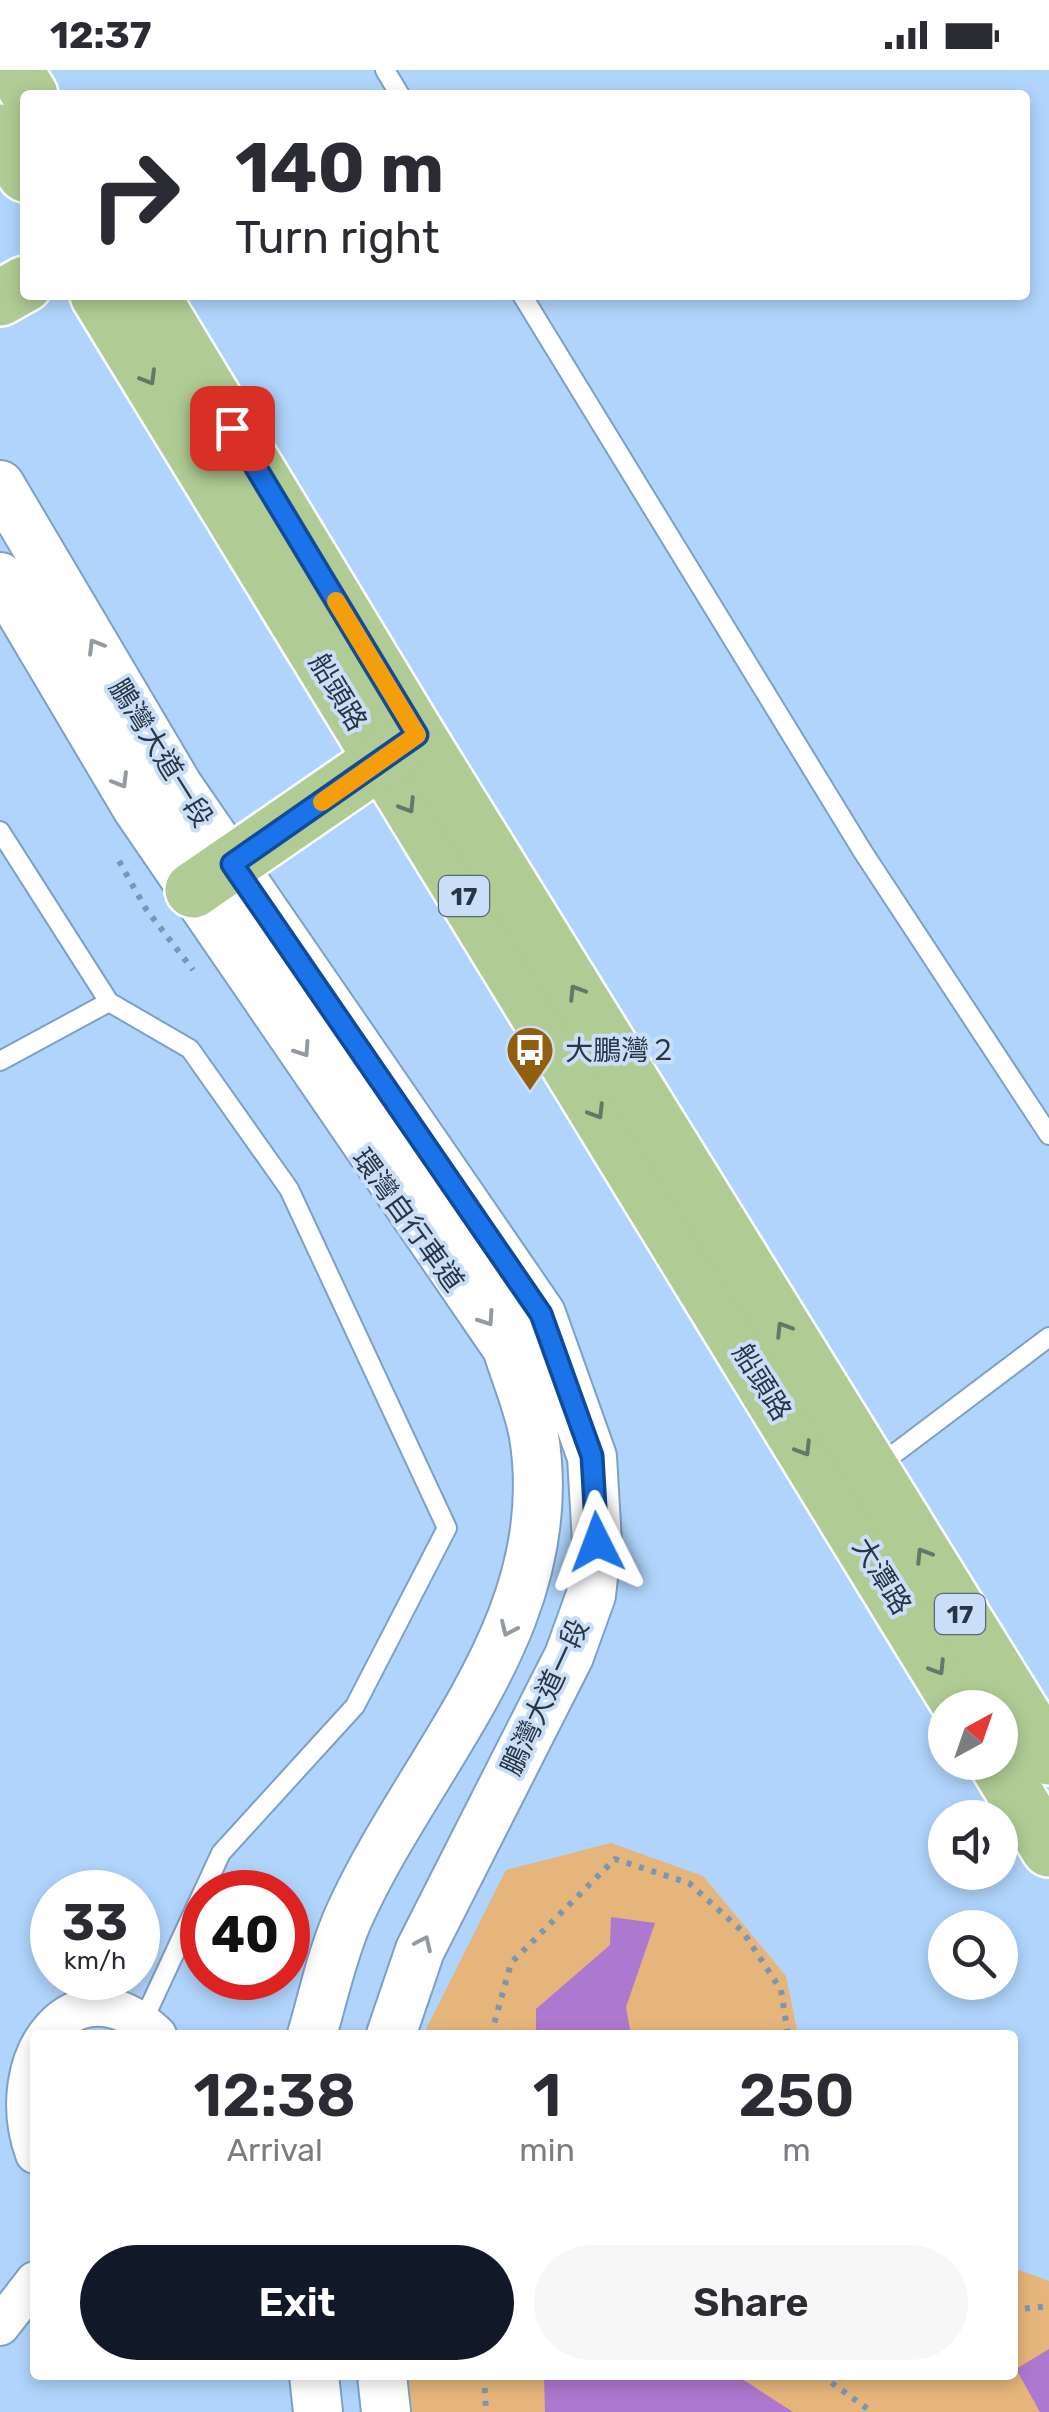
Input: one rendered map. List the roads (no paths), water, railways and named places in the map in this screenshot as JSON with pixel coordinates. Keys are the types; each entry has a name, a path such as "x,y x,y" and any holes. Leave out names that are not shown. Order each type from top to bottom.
{"main road":[{"path":"0,132 20,166"},
{"name":"船頭路","path":"101,300 399,748 852,1484"},
{"name":"船頭路","path":"154,300 399,748"},
{"path":"212,877 399,748"},
{"name":"大潭路","path":"852,1484 953,1690"},
{"name":"大潭路","path":"852,1484 1049,1756"},
{"path":"1007,1780 1049,1849"}],"street":[{"name":"鵬灣大道一段","path":"0,485 178,786 212,877 507,1348 534,1436 537,1524 530,1572 509,1630 348,1919 314,2030"},
{"name":"鵬灣大道一段","path":"0,577 138,808 212,877 541,1314 592,1456 597,1542 591,1595 569,1656 420,1950 393,2030"},
{"path":"40,2030 59,2014 87,2006 116,2009 150,2028"},
{"path":"30,2039 5,2077 10,2108 30,2147"},
{"path":"0,2326 30,2287"},
{"path":"315,2380 318,2412"},
{"path":"383,2380 386,2412"}],"lane":[{"path":"525,300 863,852 1049,1135"},
{"path":"0,831 109,1002 190,1049 289,1188 446,1528 355,1706 222,1853 214,1870"},
{"path":"0,1061 109,1002"},
{"path":"852,1484 1049,1337"},
{"path":"150,2028 180,1952"}],"place":[{"name":"大鵬灣２","path":"530,1092"}]}
